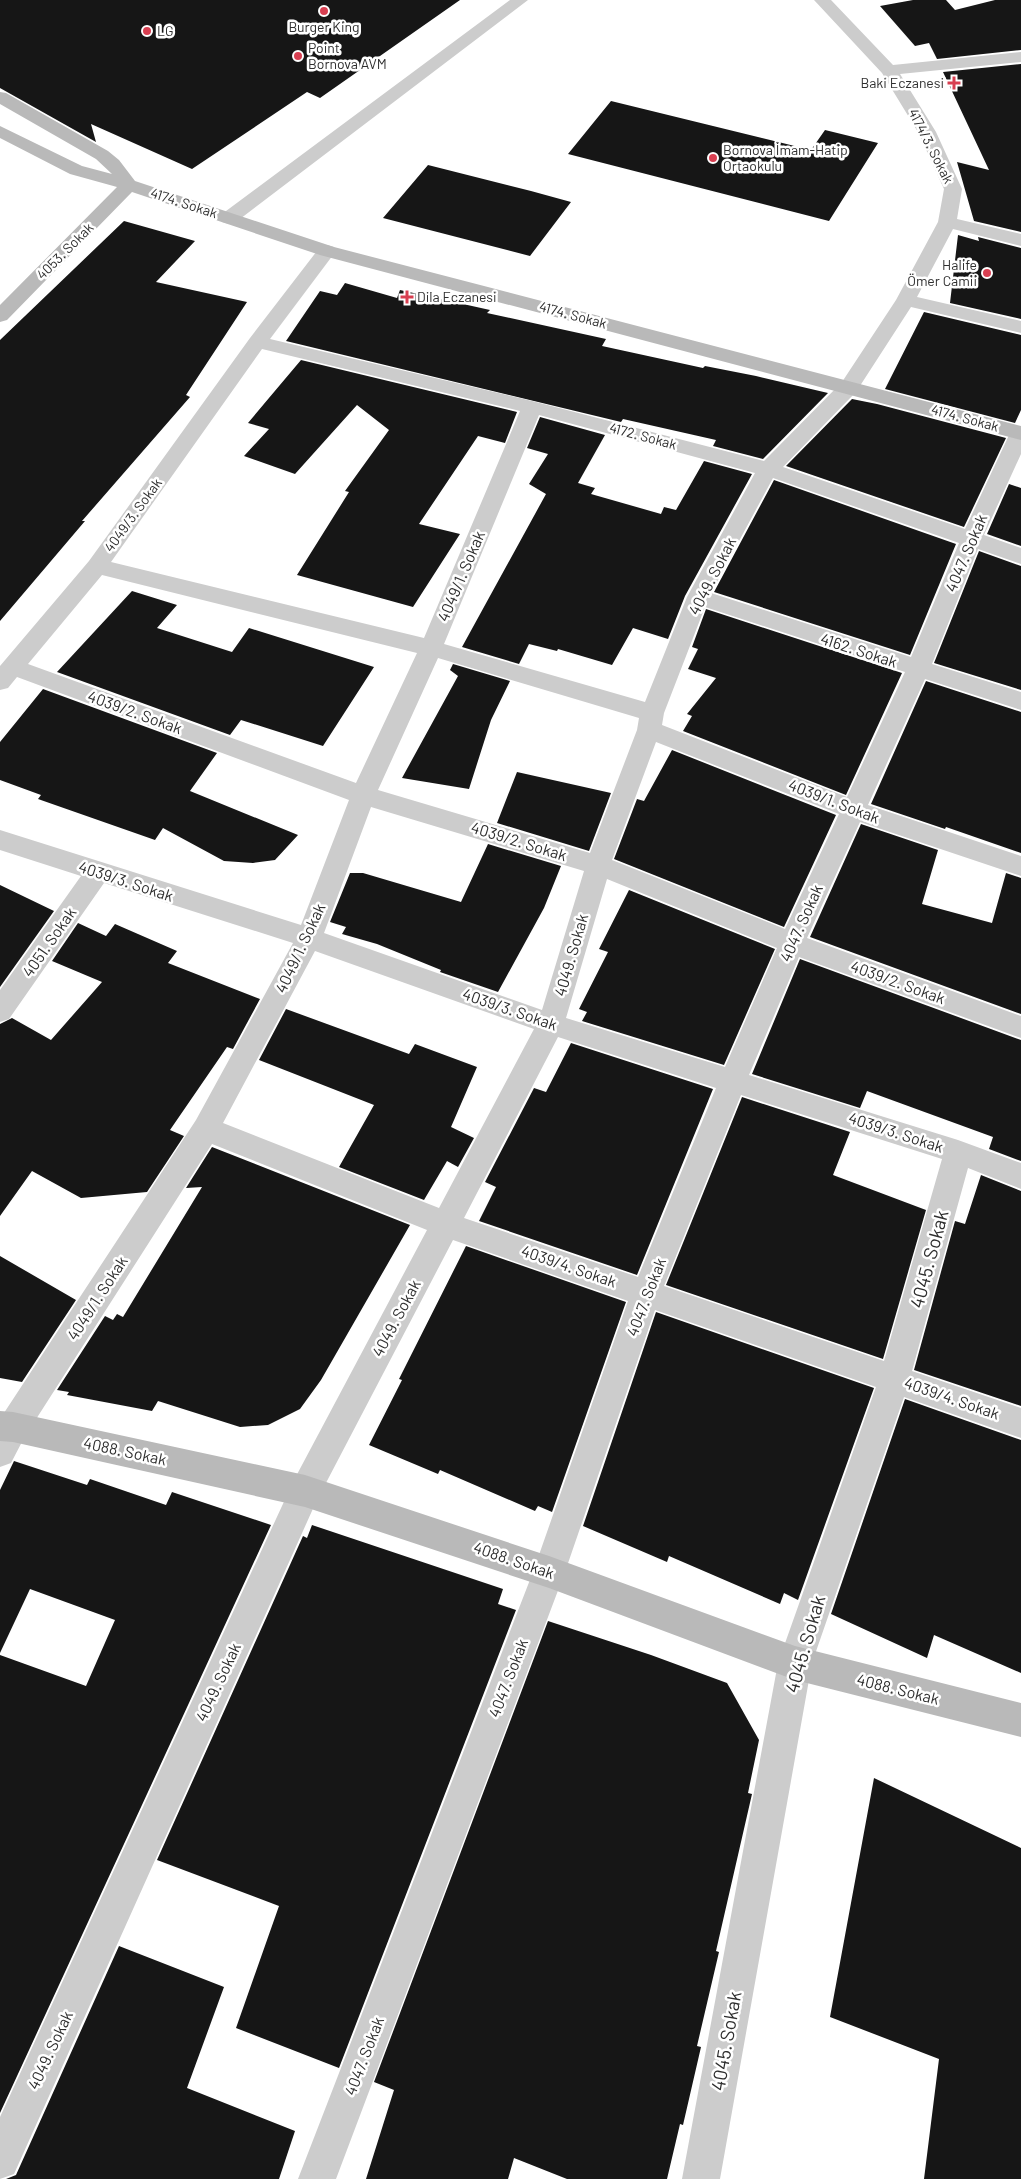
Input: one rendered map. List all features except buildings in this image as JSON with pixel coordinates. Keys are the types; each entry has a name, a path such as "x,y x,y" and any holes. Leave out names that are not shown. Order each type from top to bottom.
{"main road":[{"name":"4174. Sokak","path":"0,97 102,155 113,164 129,185"},
{"name":"4174. Sokak","path":"0,131 76,170 129,185 328,251 1020,433"},
{"name":"4053. Sokak","path":"0,316 129,185"},
{"name":"4088. Sokak","path":"4,1435 305,1491 549,1572 795,1663 1021,1720"}],"street":[{"path":"229,218 520,0"},
{"name":"4174/3. Sokak","path":"822,0 889,70 927,132 953,190 947,222 906,300 849,387"},
{"path":"889,70 1021,57"},
{"path":"947,222 1021,240"},
{"name":"4049/3. Sokak","path":"6,674 97,566 257,342 328,251"},
{"path":"906,300 1021,327"},
{"name":"4172. Sokak","path":"257,342 532,407 768,469 1021,556"},
{"name":"4049. Sokak","path":"0,2160 305,1491 551,1024 598,865 698,598 768,469 849,387"},
{"name":"4049/1. Sokak","path":"4,1435 206,1129 308,938 363,795 430,648 532,407"},
{"name":"4047. Sokak","path":"317,2179 549,1572 646,1293 732,1080 792,943 918,669 971,540 1020,433"},
{"name":"4039/1. Sokak","path":"97,566 430,648 651,721 853,810 1021,866"},
{"name":"4162. Sokak","path":"698,598 1021,701"},
{"name":"4039/2. Sokak","path":"6,674 363,795 598,865 792,943 1021,1027"},
{"name":"4039/3. Sokak","path":"0,840 308,938 551,1024 958,1152 1021,1176"},
{"name":"4051. Sokak","path":"0,1011 98,872"},
{"name":"4039/4. Sokak","path":"206,1129 445,1224 1021,1423"},
{"name":"4045. Sokak","path":"701,2179 795,1663 895,1378 958,1152"}],"place":[{"name":"Burger King","path":"324,11"},
{"name":"LG","path":"147,31"},
{"name":"Point Bornova AVM","path":"298,56"},
{"name":"Baki Eczanesi","path":"954,83"},
{"name":"Bornova İmam-Hatip Ortaokulu","path":"713,158"},
{"name":"Halife Ömer Camii","path":"987,273"},
{"name":"Dila Eczanesi","path":"407,297"}]}
